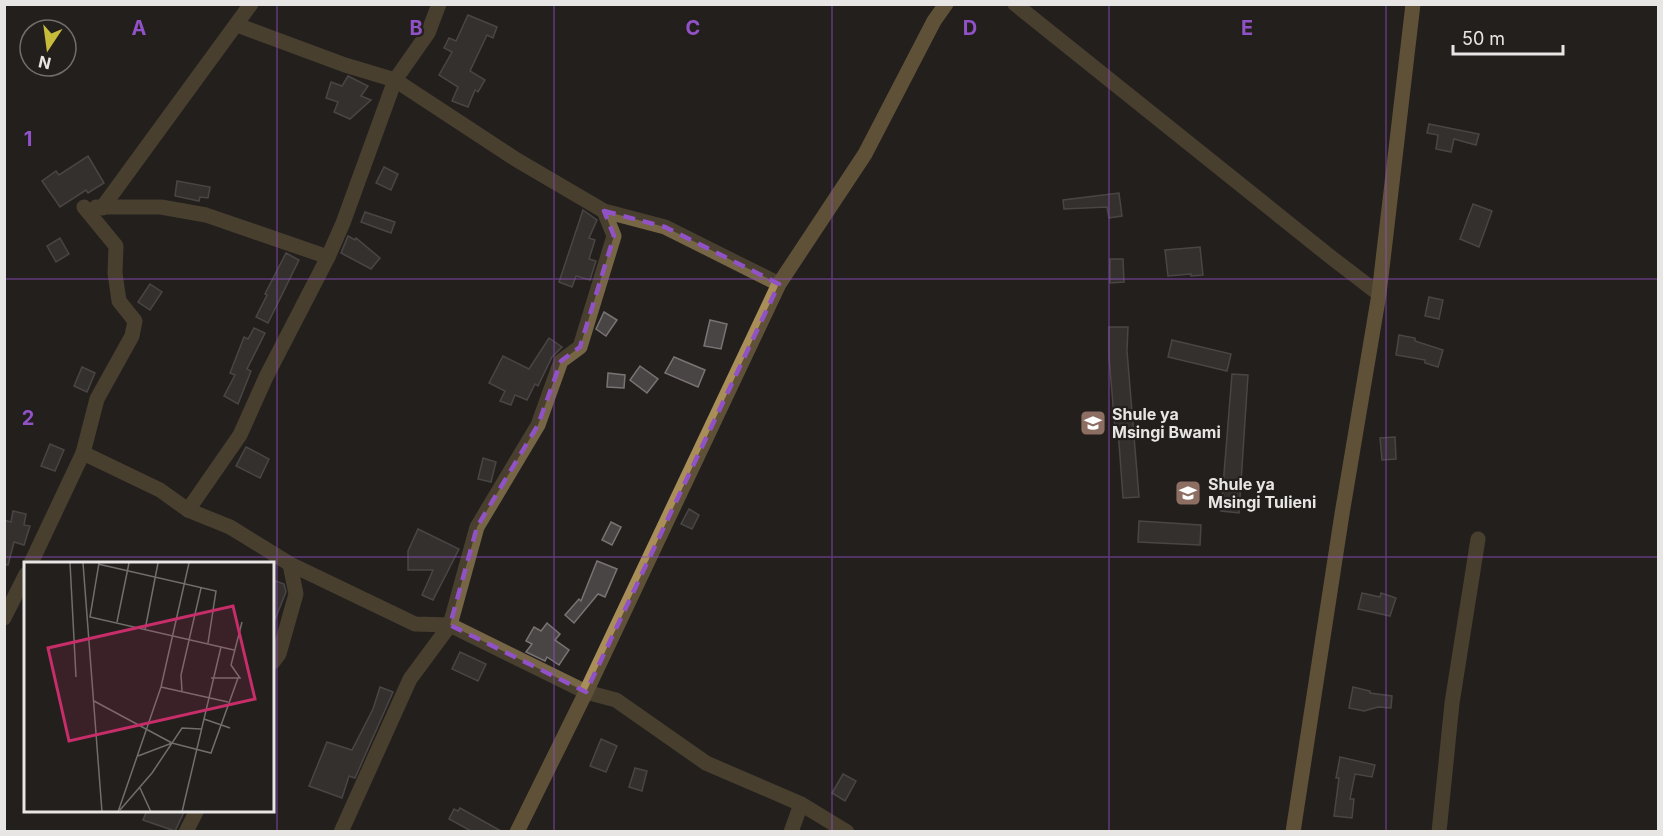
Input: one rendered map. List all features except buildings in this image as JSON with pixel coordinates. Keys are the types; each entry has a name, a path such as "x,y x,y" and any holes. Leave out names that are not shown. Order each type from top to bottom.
{"street":[{"path":"102,208 251,4"},
{"path":"188,510 240,435 266,377 343,223 394,80 428,33 439,4"},
{"path":"517,831 586,692 779,284 865,154 934,21 946,4"},
{"path":"1015,4 1379,294"},
{"path":"1293,831 1379,294 1413,4"},
{"path":"237,26 394,80 517,160 604,211 665,227 779,284"},
{"path":"31,562 82,453 98,399 132,336 135,321 119,301 115,273 116,246 84,207 161,207 206,215 328,257"},
{"path":"341,831 410,679 450,625 477,527 538,425 561,361 580,347 614,236 604,211"},
{"path":"82,453 160,490 188,510 230,527 290,564 415,624 450,625 586,692 616,700 706,763 801,804 847,831"},
{"path":"1439,831 1452,703 1478,539"},
{"path":"274,661 279,654 296,594 290,564"},
{"path":"4,618 24,578"},
{"path":"790,831 801,804"},
{"path":"186,831 195,812"}],"highlighted area":[{"path":"604,211 665,227 779,284 586,692 450,625 477,527 538,425 561,361 580,347 614,236"}],"place":[{"name":"Shule ya Msingi Bwami","path":"1093,423"},
{"name":"Shule ya Msingi Tulieni","path":"1188,493"}]}
